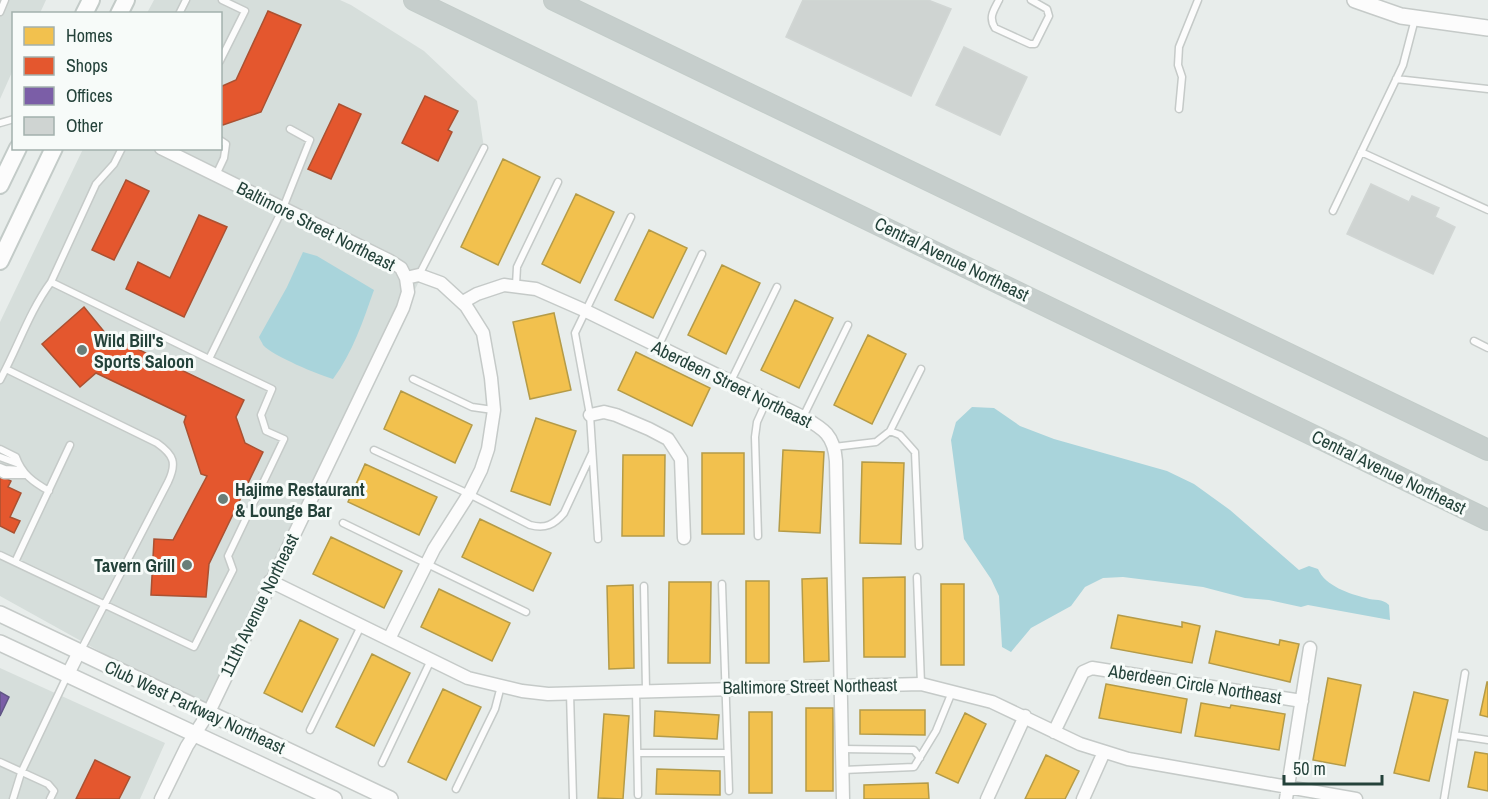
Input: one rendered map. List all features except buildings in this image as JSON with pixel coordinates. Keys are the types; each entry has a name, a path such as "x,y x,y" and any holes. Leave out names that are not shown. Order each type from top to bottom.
{"highway":[{"name":"Central Avenue Northeast","path":"414,0 1488,520"},
{"path":"554,0 1488,450"}],"main road":[{"path":"1,177 17,150"},
{"path":"0,261 53,150"}],"street":[{"path":"1355,0 1383,11 1416,19 1488,28"},
{"name":"Baltimore Street Northeast","path":"165,150 390,261 400,268 406,278 419,274 441,283 463,302 483,333 494,410"},
{"name":"111th Avenue Northeast","path":"161,799 208,712 403,308 408,292 406,278"},
{"name":"Aberdeen Street Northeast","path":"463,302 504,285 516,285 549,294 802,417 818,426 829,436 834,447"},
{"path":"388,639 444,531 482,471 494,410"},
{"path":"590,415 604,412 616,415 668,440 675,449 681,459 684,538"},
{"path":"834,447 843,799"},
{"name":"Baltimore Street Northeast","path":"270,581 468,678 501,686 548,694 921,684 992,702 1080,744 1128,759 1287,793 1356,799"},
{"name":"Club West Parkway Northeast","path":"0,614 390,799"},
{"name":"Club West Parkway Northeast","path":"0,643 334,799"},
{"name":"Aberdeen Circle Northeast","path":"1287,793 1310,648"},
{"path":"67,675 79,652"},
{"name":"Aberdeen Circle Northeast","path":"1054,732 1083,672 1092,668 1302,700"},
{"path":"987,799 1025,716"},
{"path":"1083,799 1104,752"}],"lane":[{"path":"0,12 5,0"},
{"path":"222,0 245,11 222,57"},
{"path":"999,0 991,15 995,28 1030,44 1035,44 1049,16 1047,9 1031,0"},
{"path":"1179,109 1182,77 1178,65 1179,47 1198,0"},
{"path":"1333,211 1403,65 1416,19"},
{"path":"1396,79 1488,89"},
{"path":"209,359 283,208 310,140 290,129"},
{"path":"216,175 224,158 226,144 222,141"},
{"path":"419,274 484,148"},
{"path":"0,380 25,324 51,282 96,184 114,164 121,150"},
{"path":"1361,152 1488,210"},
{"path":"516,285 517,267 558,182"},
{"path":"598,539 594,450 575,333 631,216"},
{"path":"658,347 702,254"},
{"path":"0,555 194,647 232,570 228,556 284,439 266,431 261,415 272,389 51,282"},
{"path":"731,382 777,287"},
{"path":"802,417 848,325"},
{"path":"1474,341 1488,348"},
{"path":"6,369 132,430 169,452 174,470 79,652"},
{"path":"834,447 876,442 890,431 921,369"},
{"path":"413,379 472,407 494,410"},
{"path":"758,536 755,437 757,422 768,400"},
{"path":"890,431 900,435 915,452 919,546"},
{"path":"15,562 70,445"},
{"path":"0,449 16,457 22,470"},
{"path":"374,450 539,528 549,526 564,513 594,450"},
{"path":"0,458 22,470 36,484 49,491"},
{"path":"0,466 5,469 22,470"},
{"path":"0,473 4,475 22,470"},
{"path":"343,524 526,612"},
{"path":"917,578 921,684"},
{"path":"722,584 729,791"},
{"path":"638,795 644,586"},
{"path":"310,730 361,626"},
{"path":"382,763 431,660"},
{"path":"1444,799 1465,673"},
{"path":"13,799 21,773 67,675"},
{"path":"456,789 495,709 501,686"},
{"path":"843,770 914,767 936,731 952,692"},
{"path":"570,693 573,799"},
{"path":"1455,735 1488,740"},
{"path":"842,749 914,750 920,758"},
{"path":"638,753 727,753"},
{"path":"0,762 48,784 54,791 50,799"}],"shaded area":[{"path":"0,0 46,0 40,12 12,12 12,72 0,99"},
{"path":"154,0 340,0 424,51 477,101 484,148 209,712 0,596 0,322 83,150 222,150 222,12 148,12"},
{"path":"0,668 165,743 140,799 0,799"}],"water":[{"path":"303,252 317,256 374,290 352,347 333,379 276,354 263,345 259,337 287,287"},
{"path":"972,407 994,408 1020,426 1054,439 1167,471 1194,484 1230,510 1299,570 1309,566 1318,569 1332,585 1346,592 1381,600 1389,605 1390,620 1308,605 1301,607 1269,600 1245,598 1203,587 1123,577 1103,578 1085,587 1071,606 1031,628 1011,652 1002,647 999,596 991,579 964,539 951,440 956,422"}],"place":[{"name":"Wild Bill's Sports Saloon","path":"82,350"},
{"name":"Hajime Restaurant & Lounge Bar","path":"223,499"},
{"name":"Tavern Grill","path":"187,565"}]}
